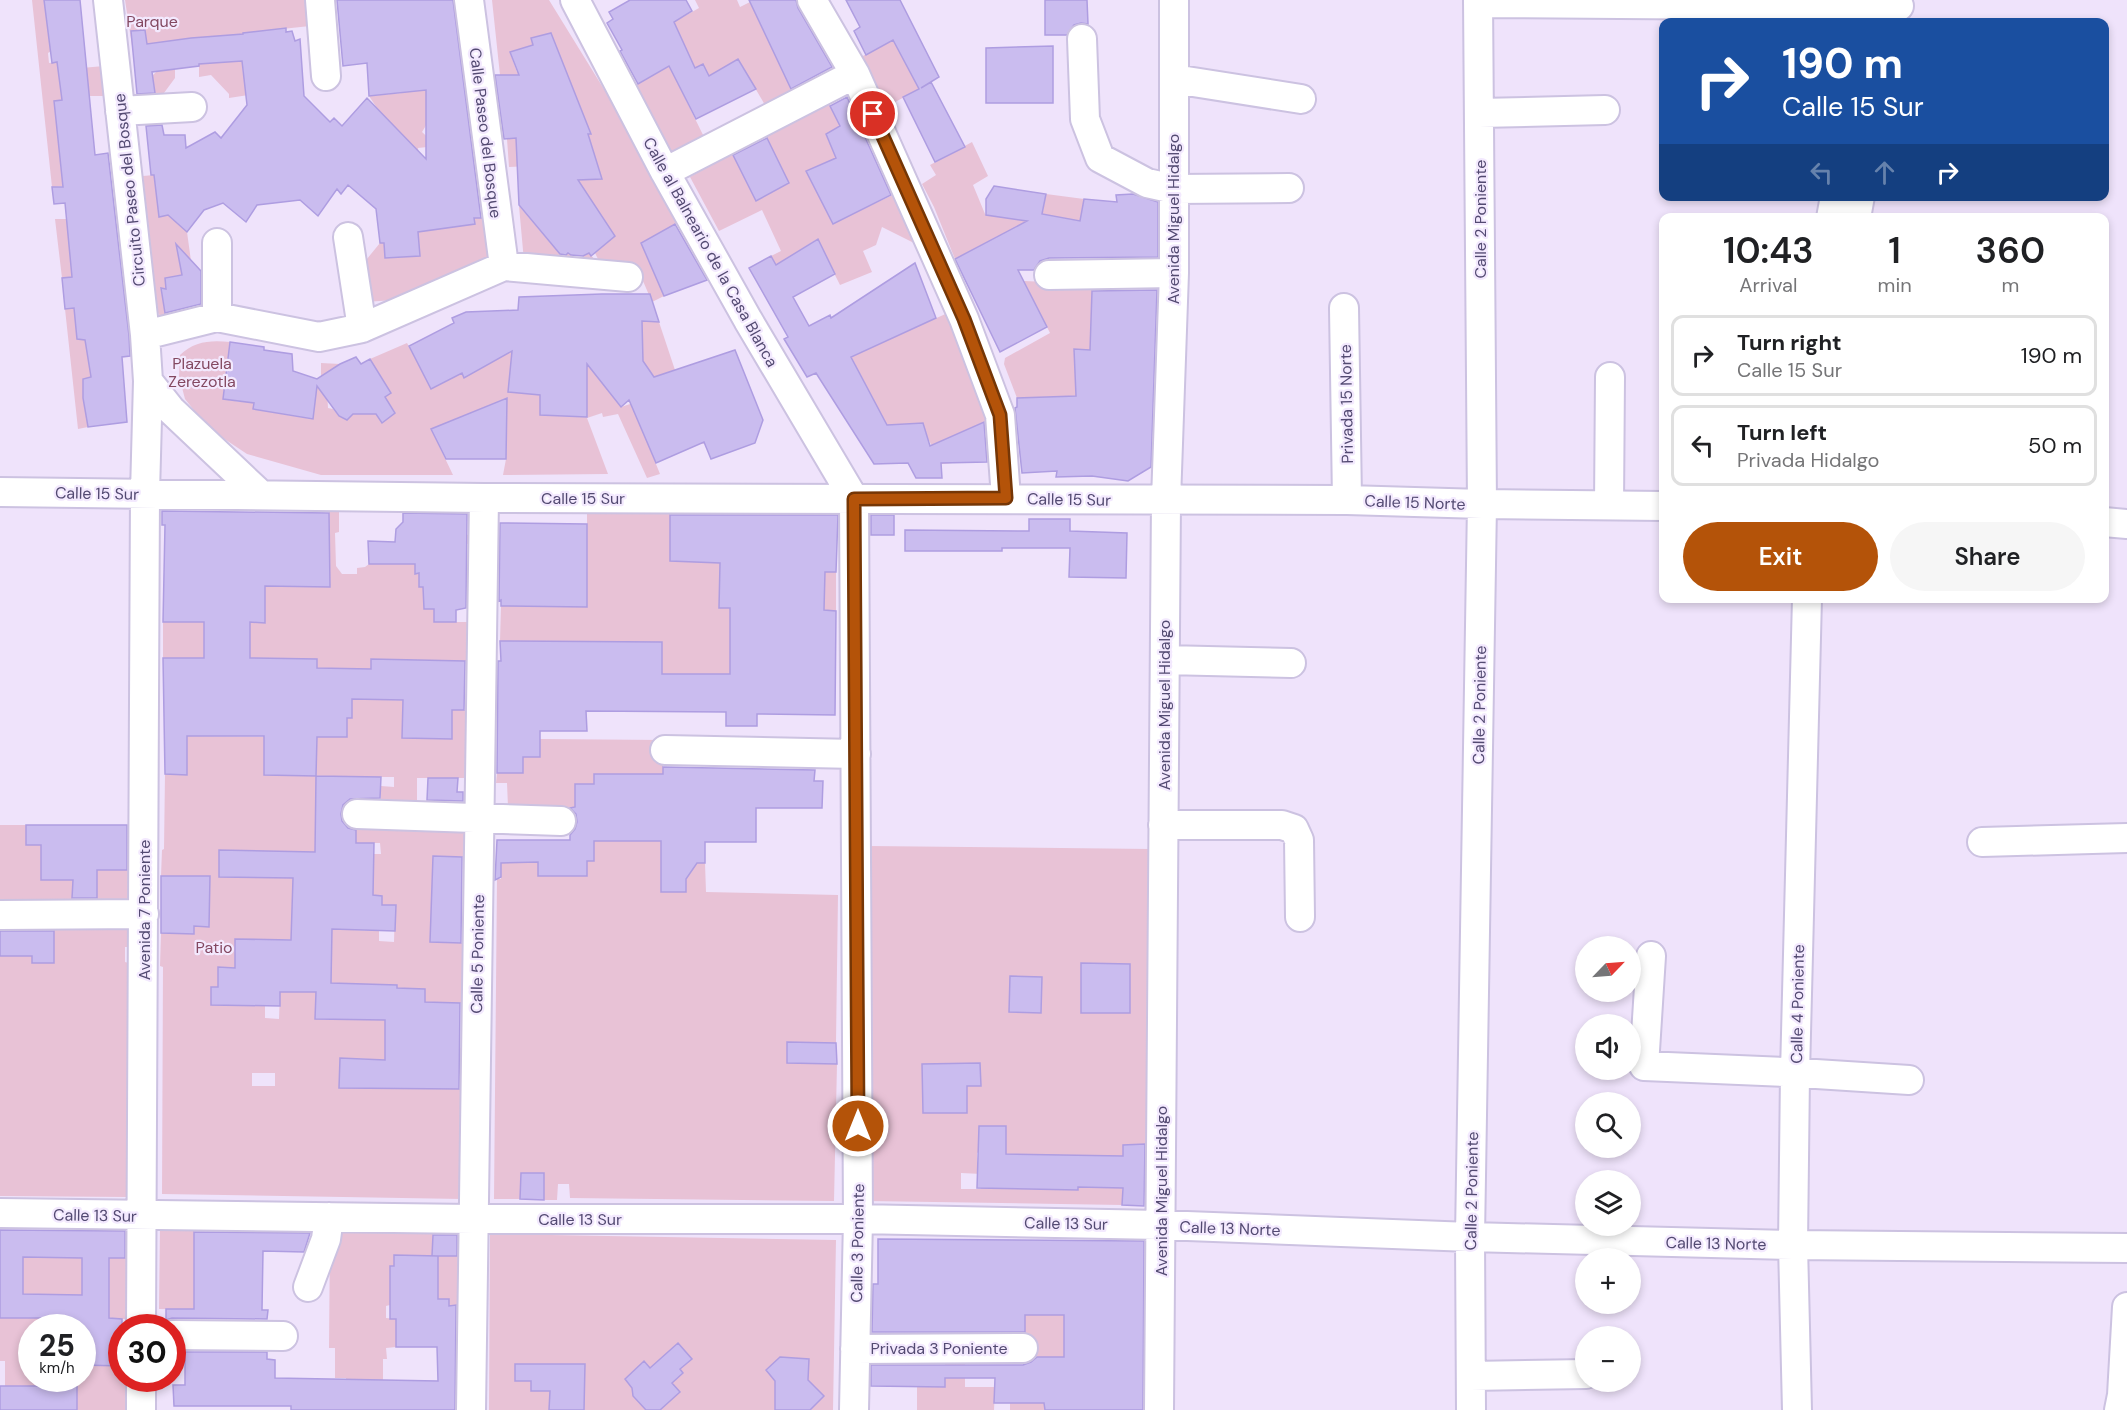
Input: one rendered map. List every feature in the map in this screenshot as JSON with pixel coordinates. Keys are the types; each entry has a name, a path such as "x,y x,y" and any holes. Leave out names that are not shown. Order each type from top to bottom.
{"street":[{"name":"Circuito Paseo del Bosque","path":"108,0 145,335 148,381 145,493"},
{"path":"320,0 326,76"},
{"name":"Calle Paseo del Bosque","path":"469,0 504,266"},
{"name":"Calle al Balneario de la Casa Blanca","path":"575,0 665,172 748,320 854,499"},
{"path":"812,0 855,74 964,319 1000,415 1006,498"},
{"name":"Avenida Miguel Hidalgo","path":"1159,1410 1166,500 1174,273 1174,0"},
{"path":"1478,2 1889,9"},
{"name":"Calle 2 Poniente","path":"1471,1410 1470,1237 1482,504 1478,2"},
{"path":"1082,39 1085,119 1100,158 1148,183 1174,189 1289,188"},
{"path":"665,172 855,74"},
{"path":"1174,79 1301,99"},
{"path":"120,111 192,107"},
{"path":"1479,113 1605,110"},
{"path":"348,237 362,328"},
{"path":"217,317 218,243"},
{"path":"145,335 217,317 320,337 362,328 504,266 628,277"},
{"path":"1049,275 1174,273"},
{"name":"Privada 15 Norte","path":"1344,308 1347,500"},
{"path":"1609,505 1610,377"},
{"path":"148,381 171,410 261,495"},
{"name":"Calle 15 Sur","path":"0,492 484,498 1166,500"},
{"name":"Avenida 7 Poniente","path":"141,1314 145,493"},
{"name":"Calle 5 Poniente","path":"471,1410 484,498"},
{"name":"Calle 3 Poniente","path":"854,499 858,1219 854,1410"},
{"name":"Calle 15 Norte","path":"1166,500 1347,500 1659,506"},
{"path":"2109,522 2127,524"},
{"name":"Calle 4 Poniente","path":"1797,1410 1793,1245 1806,603"},
{"path":"1165,660 1291,663"},
{"path":"665,750 856,754"},
{"path":"357,814 561,821"},
{"path":"1163,825 1282,825 1294,830 1299,840 1300,917"},
{"path":"1982,842 2127,838"},
{"path":"0,915 144,914"},
{"path":"1651,956 1644,1066 1909,1080"},
{"name":"Calle 13 Sur","path":"0,1213 473,1219 858,1219 1161,1225"},
{"path":"308,1287 326,1239 329,1217"},
{"name":"Calle 13 Norte","path":"1161,1225 1470,1237 1793,1245 2127,1248"},
{"path":"2118,1402 2127,1307"},
{"path":"186,1335 283,1336"},
{"name":"Privada 3 Poniente","path":"855,1349 1023,1348"},
{"path":"1471,1376 1575,1374"},
{"path":"141,1392 141,1410"}],"green space":[{"path":"32,0 44,0 51,51 48,53 49,63 57,62 59,70 104,66 106,96 89,96 63,163 60,164 66,186 52,187"},
{"name":"Parque","path":"125,0 308,0 310,26 244,33 243,75 253,74 255,94 229,98 229,94 211,75 199,77 199,64 211,37 132,46"},
{"path":"492,0 549,0 684,219 641,243 664,296 652,302 637,267 524,261 519,206 563,258 568,253 577,260 589,253 596,261 598,259 595,253 615,236 594,205 563,181 602,179 597,163 509,167 507,139 590,134 566,76 500,75","holes":["551,33 564,69 550,63 517,72 510,53 533,45 532,38"]},
{"path":"695,0 737,0 740,7 750,2 762,28 784,21 793,38 773,51 792,90 765,105 738,59 709,76 703,64 676,80 705,139 671,155 636,85 689,55 674,22 699,8"},
{"path":"893,40 919,89 886,107 861,57"},
{"path":"400,68 450,86 422,132 437,146 418,148 421,175 445,228 474,224 474,218 483,217 488,261 424,298 365,302 362,265 380,243 384,243 386,258 420,256 412,193 379,111 369,96 402,93"},
{"path":"175,69 175,78 161,97 137,96 155,93 152,76 158,70"},
{"path":"828,101 840,126 826,135 836,158 806,171 833,223 897,193 920,246 882,227 876,245 863,251 872,272 840,285 817,239 792,255 785,280 771,256 781,251 762,210 719,231 690,177 732,152 756,201 789,183 765,135"},
{"path":"972,142 988,176 973,185 985,214 1030,221 1038,241 1046,194 1084,199 1080,221 1051,216 1041,238 1038,265 1015,265 998,236 955,259 922,184 936,175 930,165"},
{"path":"154,175 159,216 168,215 187,232 191,261 180,263 182,275 165,278 166,289 161,289 165,314 212,306 161,317 158,313 143,176"},
{"path":"55,219 67,219 73,277 62,278"},
{"path":"1024,281 1092,284 1091,350 1074,350 1076,396 1017,398 1004,364 1005,358 1050,333"},
{"name":"Plazuela Zerezotla","path":"571,295 572,343 633,320 659,322 675,370 705,443 701,444 692,426 641,427 660,474 647,478 618,414 603,417 602,413 587,418 608,474 503,475 506,459 507,398 431,429 453,475 321,475 247,454 223,438 197,414 185,399 179,376 180,355 185,350 203,342 230,342 223,399 241,402 256,392 253,409 312,419 318,378 321,377 321,363 340,364 326,374 328,408 333,409 344,418 372,409 382,422 395,412 385,397 391,393 370,359 407,343 431,388 461,371 464,377 488,355 542,297","holes":["587,360 587,417 540,415 540,373","643,362 654,376 646,384 639,401 621,407 612,395"]},
{"path":"74,308 77,339 85,340 91,377 83,379 83,398 88,427 78,429 65,309"},
{"path":"950,312 988,420 944,440 952,463 942,464 927,437 923,423 906,424 906,429 889,429 851,356"},
{"name":"Patio","path":"329,510 339,510 339,532 335,533 336,566 342,574 357,574 357,568 369,564 407,564 408,534 470,535 470,544 422,543 416,574 419,573 419,587 423,587 424,608 434,609 435,622 468,622 468,661 372,659 385,688 385,700 447,701 452,710 467,710 467,778 417,778 417,809 380,808 381,786 394,787 394,777 349,777 348,816 316,815 315,852 219,877 293,878 292,907 316,908 327,929 379,931 379,941 394,942 395,905 382,905 382,896 316,894 369,854 381,854 380,843 356,843 351,853 351,816 469,820 468,857 433,856 430,942 466,943 464,1003 425,1002 425,989 397,988 397,985 358,984 357,1020 385,1020 385,1038 419,1047 464,1048 463,1074 371,1072 371,1059 340,1058 339,1087 463,1089 462,1199 162,1194 163,967 160,966 161,933 193,934 194,926 208,927 202,877 161,876 162,850 164,849 165,774 187,774 187,736 285,737 285,760 264,760 264,775 316,776 317,737 347,718 352,718 352,700 342,668 320,668 164,697 250,649 250,622 265,622 265,586 330,586","holes":["235,939 332,940 331,968 312,968","235,965 296,968 295,992 280,992 279,1019 265,1018 265,1005 230,990 230,1005 211,1005 211,987 218,987 218,967 235,968","316,1001 331,1001 330,1020 315,1019","252,1073 275,1073 275,1086 252,1086"]},
{"path":"587,511 670,512 670,561 720,563 719,608 739,608 730,643 730,674 662,674 661,642 500,641 501,606 587,607"},
{"path":"818,572 836,572 836,611 818,610"},
{"path":"218,595 204,658 163,658 163,622 188,622"},
{"path":"540,739 663,740 663,774 595,774 594,784 575,784 575,807 508,807 507,783 496,783 497,773 522,773 523,757 540,757"},
{"path":"653,808 661,842 661,892 686,892 686,879 692,871 692,863 705,863 706,892 838,895 836,1043 788,1042 787,1062 837,1064 834,1201 570,1198 569,1184 558,1184 557,1200 544,1200 544,1174 521,1173 520,1199 494,1199 497,879 501,879 501,862 538,862 539,876 586,876 587,861 594,861 594,841 652,841"},
{"path":"0,825 26,825 26,845 41,845 73,880 72,906 0,907"},
{"path":"868,846 1151,849 1148,951 1149,1144 1123,1145 1122,1205 867,1201","holes":["1082,963 1130,964 1129,1013 1081,1013","1010,976 1042,977 1041,1013 1010,1012","987,1126 1006,1127 1006,1173 977,1162","961,1173 982,1174 981,1189 961,1189"]},
{"path":"97,870 130,870 130,906 97,906"},
{"path":"54,930 130,930 130,947 125,947 125,962 129,963 127,1197 0,1196 0,956 32,956 32,963 53,963"},
{"path":"160,1228 194,1229 194,1280 229,1310 159,1309"},
{"path":"330,1232 433,1233 432,1256 395,1255 394,1266 390,1266 390,1305 386,1306 386,1318 396,1319 396,1347 386,1348 387,1359 383,1359 383,1380 346,1406 346,1378 335,1378 335,1348 329,1348"},
{"path":"490,1234 836,1240 833,1410 489,1410","holes":["515,1364 584,1364 549,1382 549,1391 531,1391 531,1381 515,1381"]},
{"path":"50,1247 114,1247 114,1258 126,1258 126,1314 108,1314 108,1318 96,1318 96,1314 88,1314 76,1295 46,1294 23,1309 23,1257 50,1258","holes":["82,1269 108,1269 109,1294 82,1294"]},
{"path":"438,1256 462,1256 462,1305 449,1306 449,1299 438,1299"},
{"path":"1024,1286 1064,1314 1125,1350 1147,1349 1147,1357 1025,1357"},
{"path":"0,1318 18,1318 18,1386 5,1386 5,1361 0,1361"},
{"path":"945,1354 965,1354 965,1387 995,1387 994,1410 917,1410 917,1387 945,1387"},
{"path":"96,1364 108,1366 108,1392 125,1392 125,1410 77,1410 77,1392 96,1392"},
{"path":"1010,1403 1044,1403 1045,1410 1010,1410"}],"building":[{"path":"44,0 80,0 95,155 108,153 129,336 130,356 122,357 127,422 88,427 83,398 83,379 91,377 85,340 77,339 74,308 65,309 62,278 72,277 65,203 54,204 52,187 63,187 54,101 62,100 57,62 52,63"},
{"path":"337,0 453,0 481,218 474,218 475,224 418,232 420,256 385,258 384,243 380,243 376,209 348,185 341,194 337,189 318,216 300,200 257,205 246,222 223,203 204,210 187,232 168,215 159,217 154,175 151,175 146,126 162,125 164,135 185,135 186,148 215,132 221,138 247,105 242,61 199,64 199,66 152,72 155,93 137,94 131,31 145,30 147,44 286,28 286,32 292,31 295,41 300,39 304,96 330,122 334,118 342,126 367,98 426,159 426,90 369,96 367,63 343,66"},
{"path":"630,0 686,0 692,11 674,22 695,68 703,64 709,76 738,59 756,89 696,119 669,66 638,84 607,23 613,19 609,12"},
{"path":"749,0 796,0 798,8 832,67 791,89"},
{"path":"846,0 900,0 939,77 921,88 931,82 965,147 935,162 903,97 919,89 893,40 866,55 854,31 860,27"},
{"path":"1045,0 1087,0 1088,24 1074,25 1067,35 1045,35"},
{"path":"551,33 591,134 588,134 602,179 578,180 615,236 591,256 589,253 583,256 560,254 519,205 516,138 504,139 495,75 519,75 510,52 533,45 531,38"},
{"path":"1053,46 1053,103 986,103 986,48"},
{"path":"847,97 891,195 833,224 806,171 836,158 826,134 840,126 830,106"},
{"path":"767,138 789,183 756,201 733,155"},
{"path":"994,186 1046,194 1042,214 1080,221 1084,199 1117,202 1116,195 1133,194 1158,202 1158,257 1049,258 1040,261 1034,270 1018,270 1047,327 1000,352 955,259 1027,221 986,215 986,199"},
{"path":"675,224 707,280 664,296 641,243"},
{"path":"818,239 835,274 793,297 809,326 830,315 831,318 915,263 936,318 851,357 887,425 923,423 930,446 984,422 987,462 941,463 942,478 916,478 908,463 874,464 816,373 807,377 784,339 788,337 749,268 771,256 776,265"},
{"path":"176,244 201,271 201,304 165,313 161,288 166,289 165,278 182,275"},
{"path":"1157,290 1151,467 1128,481 1092,476 1056,477 1057,471 1022,473 1015,408 1017,398 1076,396 1074,349 1090,350 1092,291"},
{"path":"650,294 659,322 642,321 643,361 654,377 735,350 763,420 755,443 711,459 704,442 656,463 629,400 621,407 587,364 587,417 540,415 540,395 508,392 512,351 464,378 462,373 431,389 409,346 454,323 452,318 466,312 518,310 519,297"},
{"path":"230,342 292,354 293,371 317,379 356,357 361,364 370,359 391,393 385,397 395,413 382,423 376,414 353,414 347,420 339,416 317,386 313,419 253,409 254,403 223,399"},
{"path":"507,398 506,459 446,459 431,429"},
{"path":"162,511 329,513 330,587 265,586 265,623 250,622 250,658 317,659 317,668 371,669 371,659 465,661 464,710 452,710 452,739 402,738 403,700 352,699 352,718 347,718 347,737 317,737 316,776 264,775 264,736 187,736 187,775 165,774 163,658 204,658 204,622 163,622 165,525 162,525"},
{"path":"403,513 467,514 466,608 456,610 456,622 434,622 434,609 424,609 423,587 419,587 419,573 415,574 415,564 369,564 368,541 395,542 396,529 403,522"},
{"path":"670,515 838,515 836,572 825,572 824,610 836,611 835,715 757,714 757,726 726,726 726,712 586,711 587,731 540,731 540,757 523,757 523,773 497,773 500,641 662,642 662,674 730,674 730,608 719,608 720,563 670,561"},
{"path":"871,515 894,515 894,535 871,535"},
{"path":"1029,519 1070,519 1070,531 1127,533 1126,578 1069,577 1070,548 905,551 905,530 1029,531"},
{"path":"500,523 587,524 587,607 501,606 501,600 499,601"},
{"path":"663,767 815,770 814,781 823,781 822,808 756,808 756,842 705,842 705,863 697,863 686,879 686,892 661,892 661,841 594,841 594,861 587,861 587,876 538,876 538,862 501,863 501,877 495,880 497,840 570,840 570,835 577,822 576,814 570,808 575,807 575,784 594,784 594,774 663,774"},
{"path":"316,776 381,777 380,798 350,799 343,805 341,814 342,821 348,828 356,830 356,843 374,843 373,895 382,896 382,905 396,905 395,931 332,929 331,983 397,985 397,988 425,989 425,1002 460,1003 459,1089 339,1088 340,1058 385,1060 385,1020 315,1019 316,992 280,992 280,1006 211,1005 211,987 218,987 218,967 235,968 235,939 291,940 293,878 219,877 219,850 315,852"},
{"path":"428,778 458,778 457,792 463,792 463,801 427,800"},
{"path":"26,825 127,825 127,870 97,870 97,898 72,898 73,880 41,880 41,845 26,845"},
{"path":"433,856 462,857 461,943 430,942"},
{"path":"161,876 210,876 209,927 194,926 194,934 161,933"},
{"path":"0,931 54,931 54,963 32,963 32,956 0,956"},
{"path":"1081,963 1130,964 1130,1013 1081,1013"},
{"path":"1010,976 1042,977 1041,1013 1009,1012"},
{"path":"787,1042 836,1043 837,1064 787,1063"},
{"path":"980,1063 981,1086 967,1086 967,1113 923,1113 922,1064"},
{"path":"979,1126 1006,1126 1006,1154 1123,1156 1123,1145 1145,1144 1144,1206 1122,1205 1123,1188 1078,1187 1078,1190 977,1188"},
{"path":"521,1173 544,1173 544,1200 520,1199"},
{"path":"0,1230 125,1231 125,1258 109,1258 108,1366 96,1365 96,1314 18,1314 18,1318 0,1318","holes":["23,1257 82,1258 82,1295 23,1294"]},
{"path":"194,1232 310,1233 304,1252 263,1251 262,1310 268,1310 267,1319 186,1318 186,1314 166,1314 166,1309 194,1309"},
{"path":"433,1235 457,1235 457,1256 432,1256"},
{"path":"878,1239 1144,1241 1143,1410 1045,1410 1044,1403 994,1403 995,1378 945,1378 945,1387 871,1386 871,1365 1023,1365 1037,1357 1064,1357 1064,1315 1025,1315 1025,1332 872,1332 873,1284 878,1284"},
{"path":"394,1255 438,1256 438,1299 449,1299 449,1306 456,1305 455,1410 291,1410 291,1406 174,1406 173,1392 186,1392 186,1352 267,1352 267,1359 275,1360 275,1378 438,1381 437,1347 396,1347 396,1319 390,1319 390,1266 394,1266"},
{"path":"678,1343 692,1359 680,1369 683,1373 672,1383 680,1392 660,1410 646,1410 633,1396 632,1388 625,1379 644,1361 650,1368"},
{"path":"780,1357 809,1359 808,1380 824,1396 810,1410 775,1410 775,1381 766,1370"},
{"path":"515,1364 585,1364 584,1410 549,1410 550,1391 531,1391 531,1381 515,1381"},
{"path":"0,1386 18,1386 18,1392 77,1392 77,1410 0,1410"}],"route":[{"path":"858,1126 854,499 1006,498 1000,415 964,319 873,114"}]}
